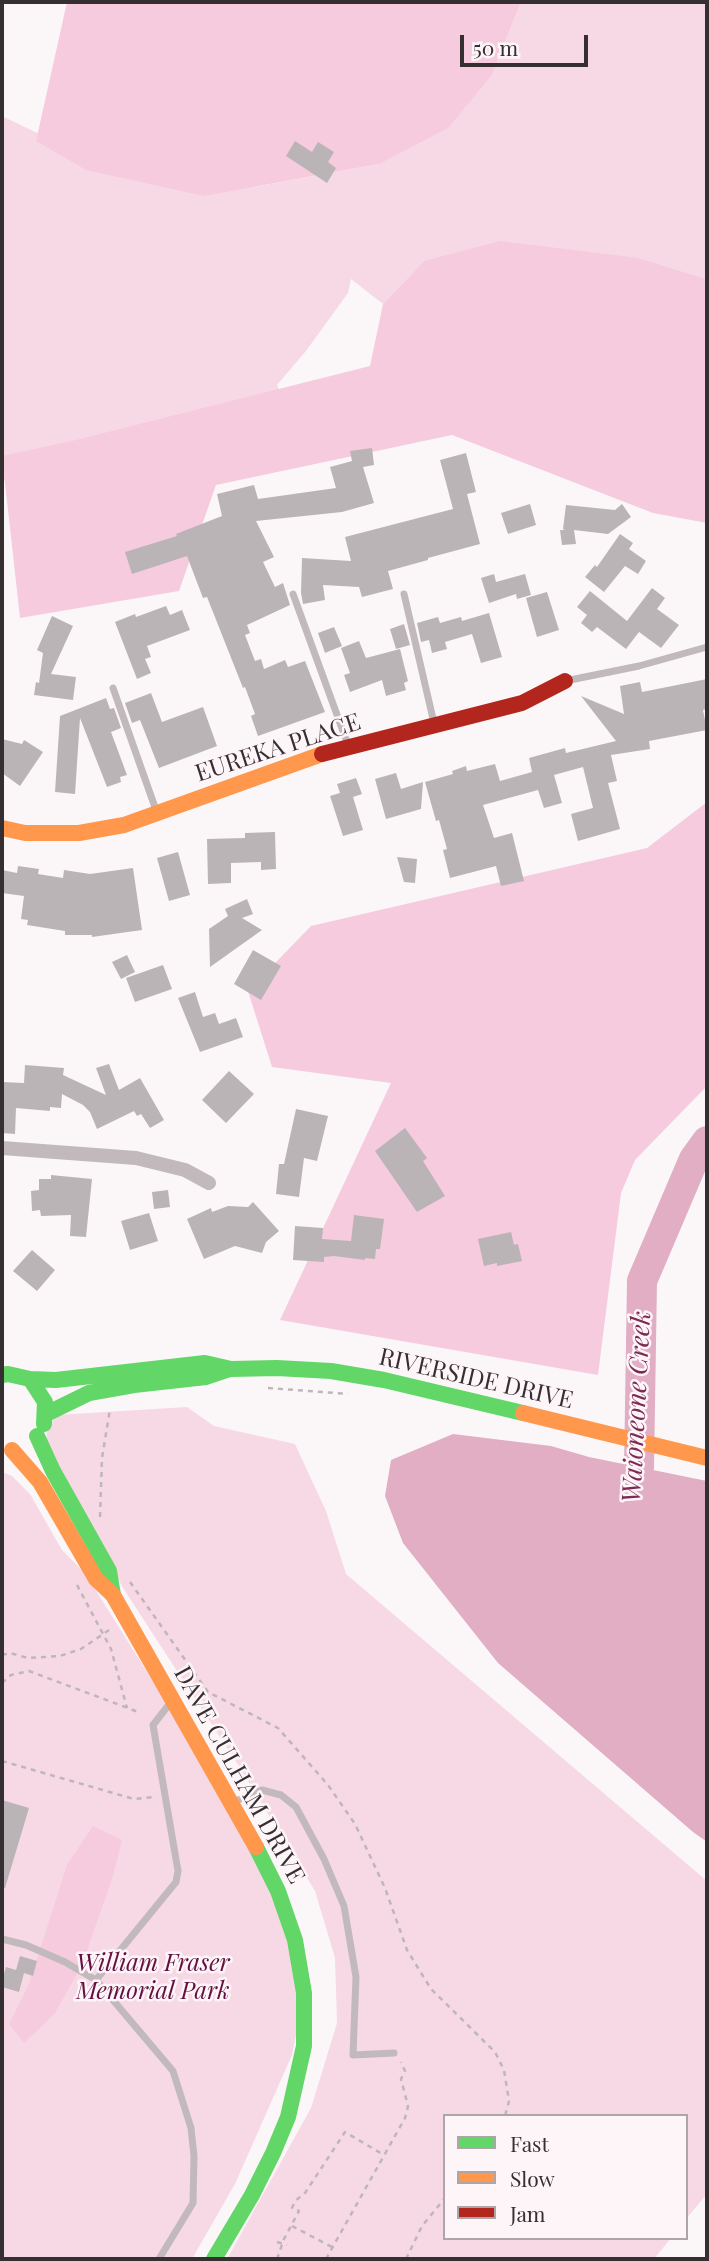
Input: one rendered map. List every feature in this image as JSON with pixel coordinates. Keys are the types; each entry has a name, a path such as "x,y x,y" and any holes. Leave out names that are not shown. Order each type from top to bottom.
{"main road":[{"name":"EUREKA PLACE","path":"2,828 25,833 79,833 124,825 308,758 522,703 565,681"},
{"name":"RIVERSIDE DRIVE","path":"2,1375 56,1380 205,1363 231,1369 331,1371 384,1380 707,1458"},
{"name":"RIVERSIDE DRIVE","path":"46,1414 89,1393 206,1377 231,1369"},
{"path":"7,1449 31,1442 44,1423 44,1402 30,1379"},
{"name":"DAVE CULHAM DRIVE","path":"37,1436 53,1471 109,1571 113,1595"},
{"name":"DAVE CULHAM DRIVE","path":"7,1449 40,1482 96,1579 113,1595 258,1850 289,1919 301,1966 304,2046 288,2117 273,2153 214,2259"}],"street":[{"path":"2,1148 135,1157 185,1170 209,1183"}],"lane":[{"path":"293,594 348,746"},
{"path":"404,594 435,724"},
{"path":"565,681 639,666 707,647"},
{"path":"113,688 157,813"},
{"path":"96,1980 176,1882 178,1871 153,1725 172,1700"},
{"path":"230,1803 262,1790 281,1795 296,1807 324,1859 344,1906 356,1977 353,2055 394,2053"},
{"path":"2,1939 26,1945 65,1962 96,1980 173,2071 191,2128 194,2156 193,2203 159,2259"}],"path":[{"path":"266,1388 360,1395"},
{"path":"100,1523 102,1458 111,1406"},
{"path":"124,1573 208,1692 278,1728 328,1785 355,1824 385,1888 407,1950 431,1989 495,2052 504,2070 509,2101 506,2114"},
{"path":"76,1580 111,1649 127,1708"},
{"path":"2,1655 9,1653 28,1658 60,1656 81,1649 127,1619"},
{"path":"2,1683 11,1675 29,1671 141,1713"},
{"path":"2,1761 134,1799 167,1796"},
{"path":"326,2259 405,2119 408,2106 401,2079 405,2071 394,2053"},
{"path":"277,2259 299,2211 292,2208 295,2201 304,2193 345,2132 384,2155"},
{"path":"406,2259 422,2226 443,2200"},
{"path":"292,2226 332,2248"},
{"path":"277,2242 285,2243"}],"green space":[{"path":"521,2 707,2 707,279 639,258 424,261 383,304 351,279 348,293 306,351 277,385 307,455 2,481 2,116 62,145 185,142 254,187 379,164 492,75"},
{"path":"187,1407 214,1426 295,1444 326,1511 346,1574 707,1881 707,2194 688,2217 688,2114 443,2114 443,2240 669,2240 654,2259 227,2259 311,2108 337,2023 335,1958 315,1891 240,1768 123,1588 57,1466 46,1441 56,1415"},
{"name":"William Fraser Memorial Park","path":"2,1472 12,1476 30,1494 62,1550 85,1573 251,1838 307,1981 292,2055 235,2184 192,2259 2,2259"}],"shaded area":[{"path":"67,2 521,2 492,75 448,128 379,164 204,196 86,170 36,141"},
{"path":"500,241 639,258 707,279 707,523 653,513 452,435 216,485 179,591 20,618 2,456 370,366 383,304 424,261"},
{"path":"707,802 707,1086 635,1160 621,1193 598,1375 280,1320 391,1083 272,1067 248,991 311,926 647,848"},
{"path":"453,1434 551,1446 589,1457 707,1481 707,1842 498,1663 403,1543 385,1496 391,1460"},
{"path":"93,1826 122,1840 113,1876 82,1965 55,2013 24,2043 9,2024 29,1984 67,1865"}],"building":[{"path":"295,141 312,152 318,142 334,152 328,162 336,168 327,183 286,156"},
{"path":"372,448 374,465 363,467 374,503 342,512 256,521 274,557 263,562 275,587 283,583 290,605 247,625 250,633 245,635 255,661 261,659 264,669 285,660 288,667 305,661 325,712 258,736 251,716 255,714 245,687 243,688 207,597 203,598 187,556 132,574 125,552 177,536 176,534 222,516 217,494 254,485 258,499 336,488 330,467 352,461 350,451"},
{"path":"466,453 476,492 467,494 480,544 388,571 393,589 362,597 359,587 323,585 325,600 303,604 302,558 351,561 345,537 453,509 440,460"},
{"path":"530,504 536,525 508,534 501,513"},
{"path":"622,504 631,517 608,534 574,530 576,544 562,545 560,530 565,530 566,505 615,510"},
{"path":"620,534 633,543 629,549 646,561 638,574 625,566 604,592 585,577 595,565 597,567"},
{"path":"494,574 496,582 525,574 531,595 517,599 516,594 489,603 481,578"},
{"path":"652,588 665,598 657,609 679,625 661,648 639,632 626,649 597,627 592,632 581,623 587,615 577,607 590,591 627,621"},
{"path":"547,592 559,630 537,637 526,598"},
{"path":"166,606 170,615 182,610 190,630 147,646 151,657 145,659 151,673 137,679 115,622"},
{"path":"489,613 502,657 481,663 472,634 445,642 447,649 432,653 429,640 421,642 417,623 438,617 440,623 461,617 462,621"},
{"path":"52,616 73,626 51,674 76,677 73,700 34,695 36,682 39,683 43,653 37,650"},
{"path":"404,624 410,645 396,649 390,629"},
{"path":"334,627 342,646 325,653 318,633"},
{"path":"359,641 366,658 400,649 408,681 404,683 406,690 386,696 382,680 350,692 344,675 350,673 341,648"},
{"path":"707,679 707,709 703,710 707,730 649,741 650,749 611,755 617,781 608,783 620,829 578,841 571,814 593,808 583,767 554,775 562,803 544,808 538,790 483,805 494,838 512,833 524,881 501,886 496,866 450,878 443,850 447,849 425,782 453,774 452,771 466,766 467,771 495,764 500,781 532,772 529,758 565,748 566,753 616,741 581,696 624,714 620,686 640,682 642,692"},
{"path":"151,693 162,722 203,707 217,746 159,768 140,720 132,723 125,703"},
{"path":"106,698 110,709 114,708 121,728 111,732 127,775 120,777 121,782 107,787 80,718 75,794 55,792 60,716"},
{"path":"2,739 22,744 24,740 43,752 20,786 2,773"},
{"path":"396,773 401,789 423,782 421,809 386,819 375,779"},
{"path":"356,778 362,794 353,797 363,830 343,836 330,796 340,793 337,784"},
{"path":"275,832 276,869 261,870 261,862 231,863 231,883 208,884 207,839 245,838 245,833"},
{"path":"178,852 190,895 169,901 157,858"},
{"path":"397,857 417,859 415,883 404,882"},
{"path":"18,866 39,869 38,874 63,878 64,870 90,874 133,868 142,930 92,937 65,935 65,931 27,925 28,920 21,919 24,896 2,893 2,870 17,873"},
{"path":"247,899 253,914 242,918 262,930 210,967 209,929 228,916 225,909"},
{"path":"253,950 281,966 261,1000 234,984"},
{"path":"127,955 135,972 121,979 112,962"},
{"path":"163,965 172,989 135,1002 126,978"},
{"path":"195,992 203,1017 215,1013 219,1024 236,1018 243,1037 200,1052 178,998"},
{"path":"109,1064 119,1090 140,1078 164,1120 150,1128 141,1114 137,1116 134,1111 97,1129 90,1112 83,1105 62,1094 61,1108 50,1107 50,1111 16,1108 15,1134 2,1133 2,1082 24,1083 25,1065 64,1068 63,1075 106,1095 96,1068"},
{"path":"229,1071 254,1094 226,1123 202,1100"},
{"path":"296,1109 328,1116 317,1161 304,1158 299,1197 276,1194 279,1164 284,1164"},
{"path":"405,1128 427,1158 423,1161 445,1196 417,1212 375,1151"},
{"path":"51,1175 92,1179 86,1237 70,1236 71,1215 41,1216 40,1210 32,1211 31,1191 39,1190 39,1179 51,1179"},
{"path":"168,1190 170,1207 154,1209 152,1192"},
{"path":"253,1202 279,1231 266,1242 262,1253 235,1246 204,1259 187,1219 211,1208 212,1212 228,1206 248,1207"},
{"path":"149,1213 158,1241 130,1250 121,1221"},
{"path":"354,1215 384,1219 380,1249 376,1249 375,1259 334,1256 324,1257 324,1262 293,1260 295,1226 323,1228 322,1239 351,1241"},
{"path":"511,1232 514,1245 518,1244 522,1261 484,1266 478,1239"},
{"path":"32,1250 55,1270 37,1291 13,1271"},
{"path":"2,1800 29,1808 5,1888 2,1888"},
{"path":"20,1956 37,1961 33,1976 24,1973 19,1992 2,1987 2,1981 6,1967 16,1970"}],"waterway":[{"name":"Waioneone Creek","path":"634,1507 639,1467 642,1281 694,1159 707,1141"}],"traffic: fast":[{"path":"30,1379 56,1380 205,1363 231,1369 331,1371 384,1380 523,1413"},
{"path":"46,1414 89,1393 206,1377 230,1369"},
{"path":"2,1375 30,1379 45,1402 44,1424"},
{"path":"37,1436 53,1471 109,1571 113,1595"},
{"path":"214,2259 273,2153 288,2117 304,2046 304,1993 295,1940 278,1891 256,1847"}],"traffic: slow":[{"path":"2,828 25,833 79,833 124,825 322,754"},
{"path":"523,1413 707,1458"},
{"path":"12,1450 40,1482 96,1579 113,1595 256,1847"}],"traffic: jam":[{"path":"322,754 522,703 565,681"}]}
